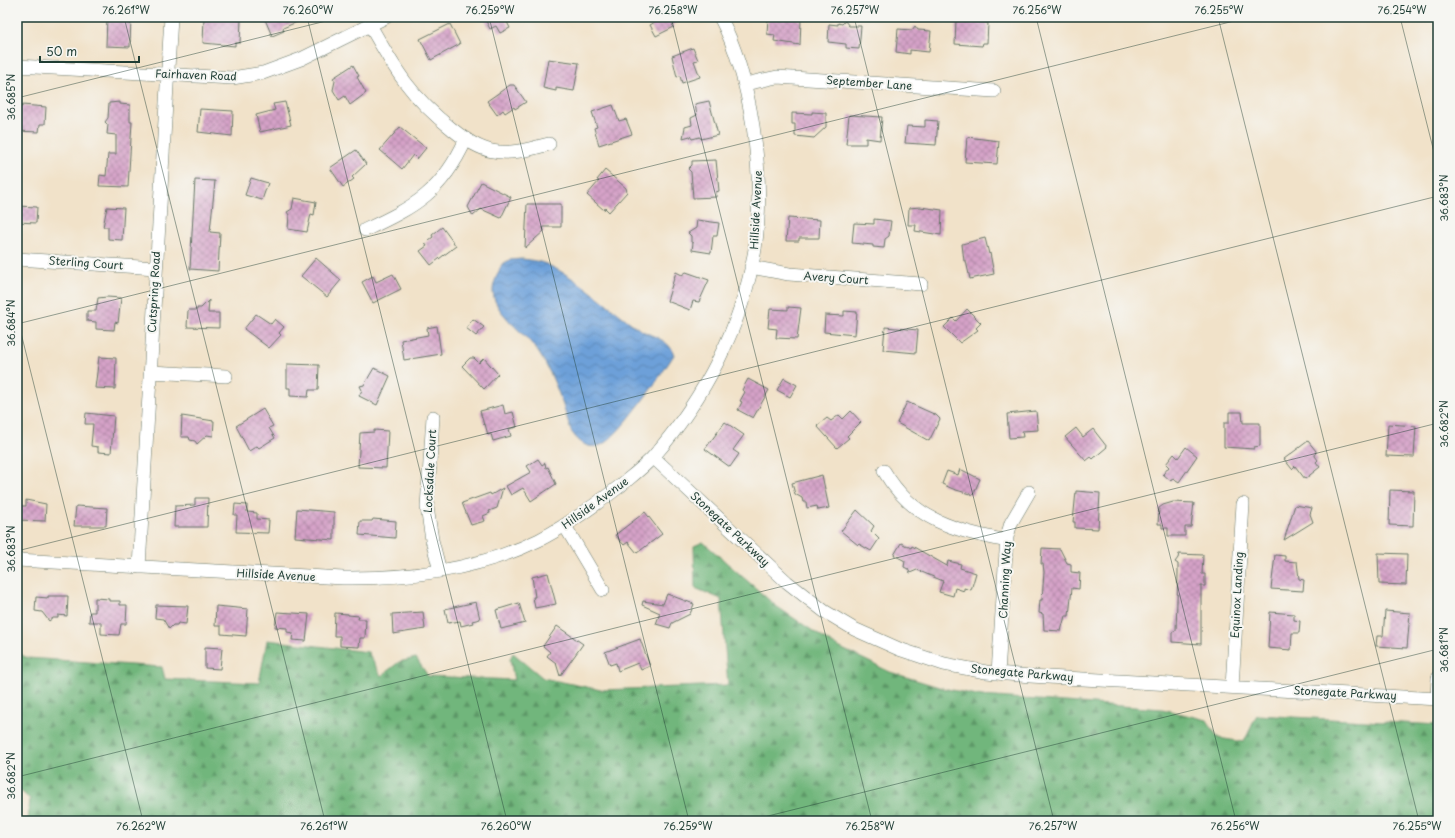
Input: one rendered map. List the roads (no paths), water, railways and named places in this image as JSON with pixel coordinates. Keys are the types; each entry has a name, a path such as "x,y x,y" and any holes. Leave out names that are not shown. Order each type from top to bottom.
{"street":[{"name":"Cutspring Road","path":"139,567 171,17"},
{"name":"Fairhaven Road","path":"17,66 232,78 263,73 301,59 386,17"},
{"name":"Hillside Avenue","path":"17,560 343,578 386,579 440,571 489,560 537,541 565,526 594,507 653,457 670,436 702,389 724,350 738,315 751,267 757,227 759,161 745,84 737,57 720,17"},
{"path":"370,25 389,60 412,93 434,115 466,139 485,149 499,152 513,152 549,144"},
{"name":"September Lane","path":"745,84 777,77 994,91"},
{"path":"365,230 405,211 430,193 453,164 466,139"},
{"name":"Sterling Court","path":"17,259 156,268"},
{"name":"Avery Court","path":"751,267 789,274 921,284"},
{"path":"150,372 226,376"},
{"name":"Locksdale Court","path":"433,417 427,507 432,540 440,571"},
{"name":"Stonegate Parkway","path":"653,457 787,582 833,617 854,629 899,649 933,661 972,670 998,673 1437,699"},
{"path":"884,471 895,489 922,514 954,528 1007,541"},
{"name":"Channing Way","path":"998,673 1007,541 1011,523 1028,492"},
{"name":"Equinox Landing","path":"1232,687 1243,504"},
{"path":"565,526 603,590"},
{"path":"1437,699 1438,678"}],"water":[{"path":"522,259 543,263 559,270 594,294 639,329 665,342 672,350 674,355 639,406 616,433 606,442 598,446 594,447 582,443 571,431 560,397 545,363 532,344 502,313 494,298 494,284 502,264 510,260"}]}
